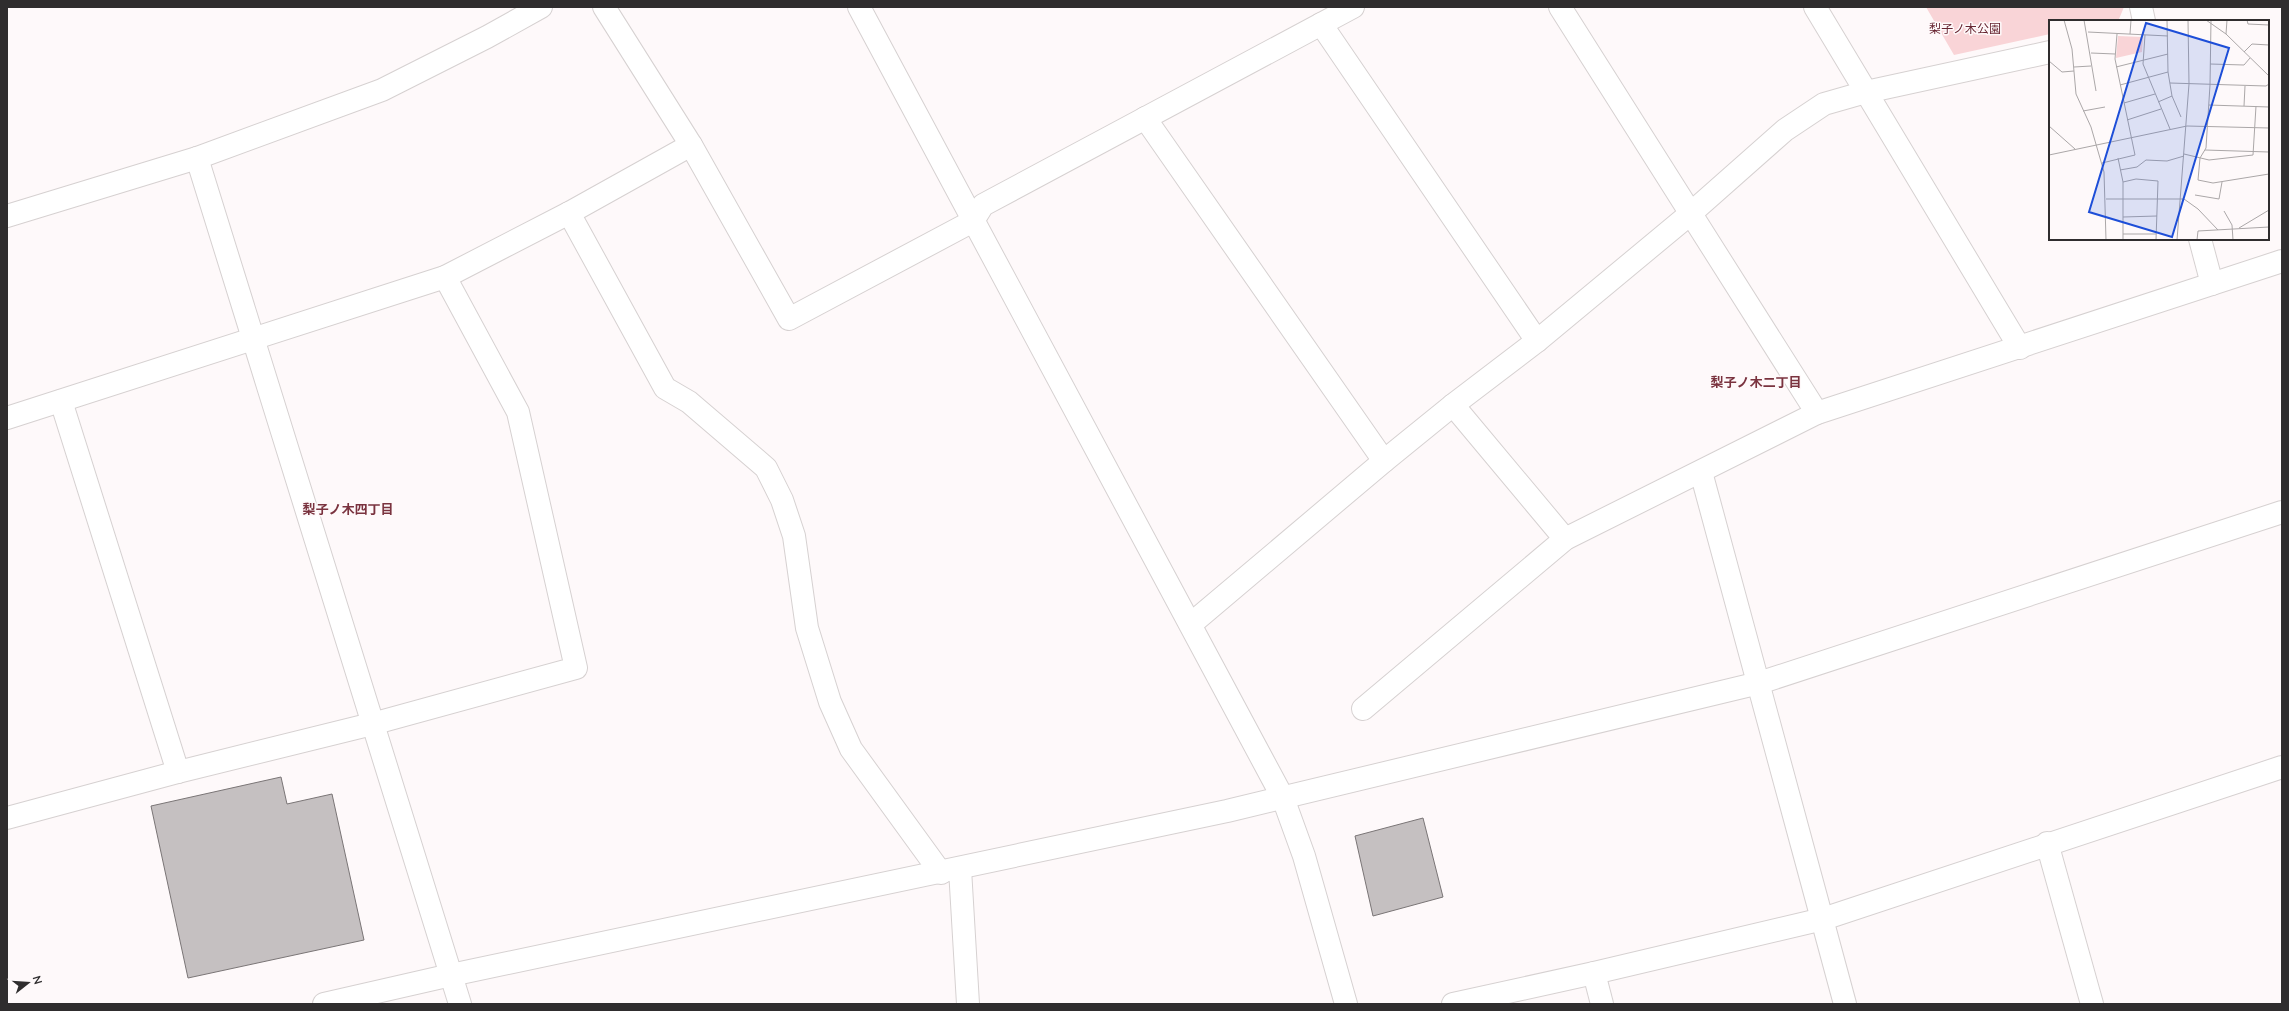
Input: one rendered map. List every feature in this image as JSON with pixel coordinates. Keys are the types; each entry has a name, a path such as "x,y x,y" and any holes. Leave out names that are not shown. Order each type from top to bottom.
{"street":[{"path":"7,216 197,158 382,90 487,37 541,7"},
{"path":"604,7 692,145 789,319 973,221 983,205 1353,7"},
{"path":"859,7 1284,798 1304,856 1346,1004"},
{"path":"1560,7 1817,413"},
{"path":"1815,7 2020,348"},
{"path":"2141,7 2144,20"},
{"path":"1321,24 1537,341"},
{"path":"1190,624 1384,461 1453,405 1537,341 1690,214 1785,130 1824,104 1866,92 2049,52"},
{"path":"1145,118 1384,461"},
{"path":"7,418 445,277 569,213 692,145"},
{"path":"197,158 460,1004"},
{"path":"569,213 665,388 690,402 766,468 782,500 794,536 807,628 830,702 851,749 951,871 968,1004"},
{"path":"2200,240 2212,284"},
{"path":"1363,709 1565,539 1817,413 2020,348 2282,261"},
{"path":"7,818 178,772 372,724 576,668 518,412 445,277"},
{"path":"61,401 178,772"},
{"path":"1453,405 1565,539"},
{"path":"1701,472 1845,1004"},
{"path":"324,1004 451,975 951,871 1284,798 1759,683 2282,512"},
{"path":"1453,1004 1594,973 1823,919 2282,767"},
{"path":"2047,844 2092,1004"},
{"path":"1594,973 1602,1004"}],"green space":[{"name":"梨子ノ木公園","path":"1926,7 2124,7 2119,19 2049,20 2049,34 1954,55"}],"building":[{"path":"281,777 287,804 332,794 364,940 188,978 151,806"},
{"path":"1423,818 1443,897 1373,916 1355,836"}],"district":[{"name":"梨子ノ木二丁目","path":"1756,383"},
{"name":"梨子ノ木四丁目","path":"348,510"}]}
